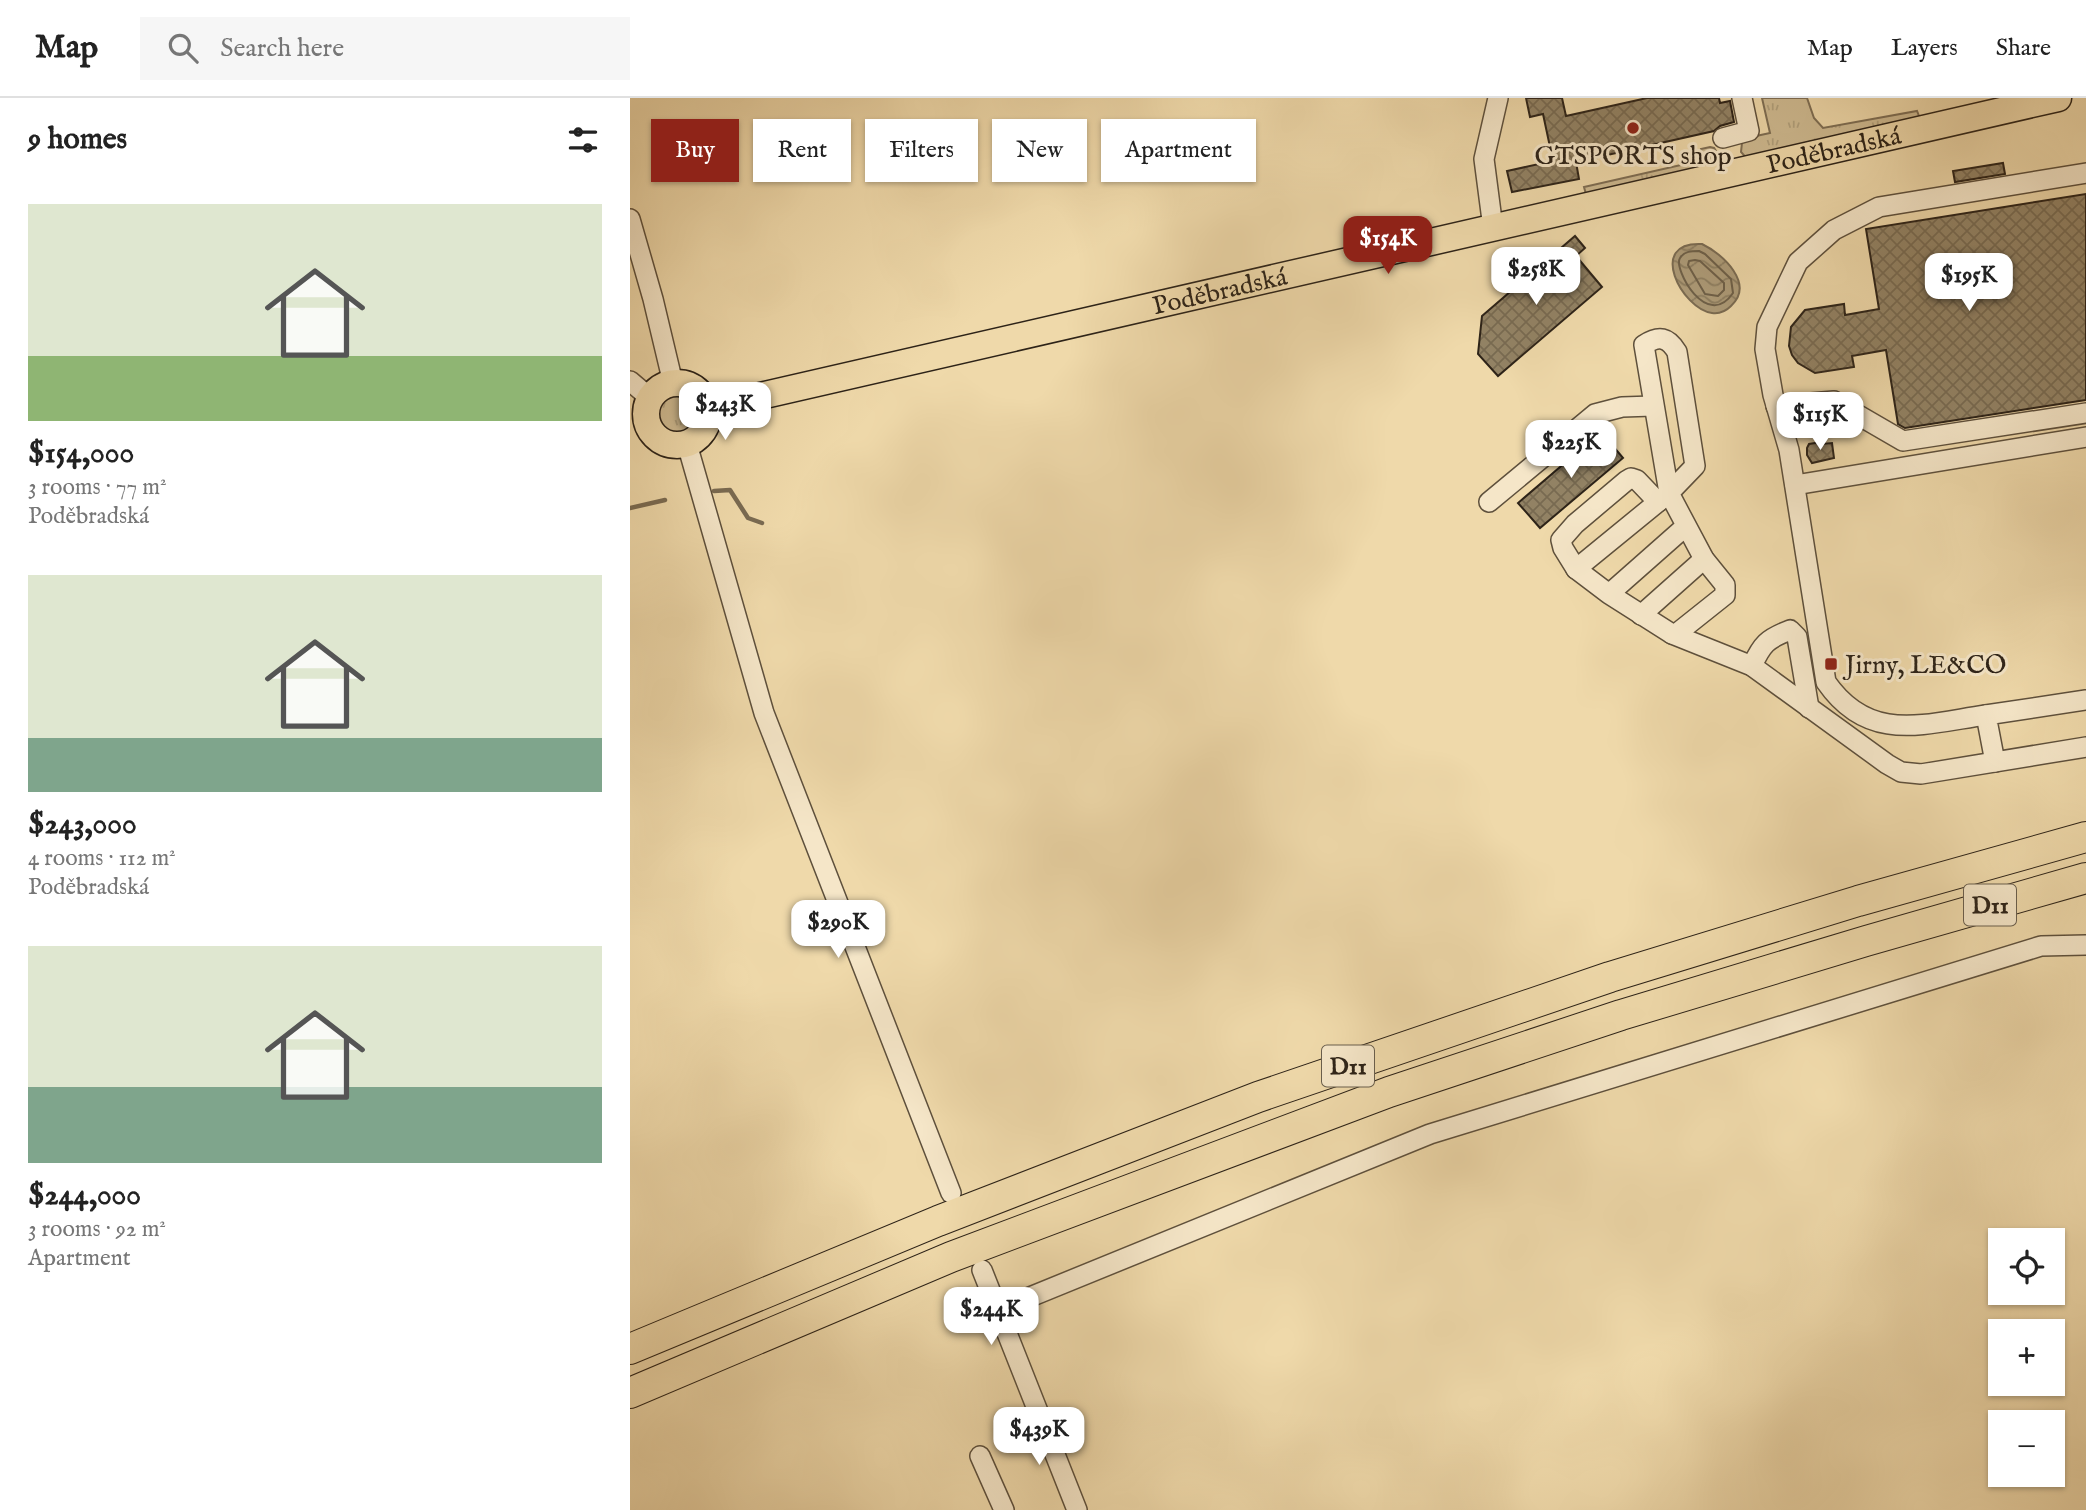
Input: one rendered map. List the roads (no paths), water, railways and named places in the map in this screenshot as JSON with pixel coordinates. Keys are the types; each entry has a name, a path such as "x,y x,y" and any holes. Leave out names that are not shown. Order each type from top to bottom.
{"highway":[{"name":"D11","path":"630,1349 938,1221 1258,1097 1623,973 1858,901 2086,837"},
{"name":"D11","path":"630,1393 951,1257 1389,1092 1621,1015 2086,878"}],"main road":[{"name":"Poděbradská","path":"708,408 2057,98"},
{"path":"673,383 692,386 705,399 708,408 709,417 702,434 687,444 663,442 653,434 643,416 656,390 673,383"}],"street":[{"path":"1493,228 1484,159 1498,98"},
{"path":"1723,138 1749,131 1742,98"},
{"path":"2086,173 1879,207 1834,230 1798,262 1767,327 1765,349 1776,406 1789,450 1826,682 1836,696 1867,719 1911,727 2086,700"},
{"path":"630,219 673,383"},
{"path":"1576,569 1664,498 1695,466 1677,352 1671,342 1662,338 1644,345 1664,498"},
{"path":"630,381 643,416"},
{"path":"1776,406 1834,401 1903,441 2086,413"},
{"path":"1489,502 1595,414 1622,407 1653,405"},
{"path":"1795,485 2086,437"},
{"path":"687,444 764,713 951,1193"},
{"path":"1671,634 1676,634 1726,595 1724,585 1704,559 1686,526 1664,498 1631,478 1575,524 1561,540 1576,569 1671,634 1752,666 1901,772 1921,774 2086,747"},
{"path":"1609,594 1686,526"},
{"path":"1641,615 1704,559"},
{"path":"1752,666 1760,648 1773,637 1790,630 1797,637 1809,708"},
{"path":"1986,715 1995,762"},
{"path":"998,1310 1430,1134 2040,946 2086,945"},
{"path":"982,1270 1077,1510"},
{"path":"980,1456 1004,1510"}],"water":[{"path":"1702,244 1727,262 1738,279 1738,297 1729,308 1720,313 1701,309 1690,300 1675,276 1673,263 1676,253 1685,246"}],"waterway":[{"path":"714,491 730,490 748,518 762,523"},
{"path":"630,508 665,500"}],"place":[{"name":"GTSPORTS shop","path":"1633,128"},
{"name":"Jirny, LE&CO","path":"1831,664"}]}
